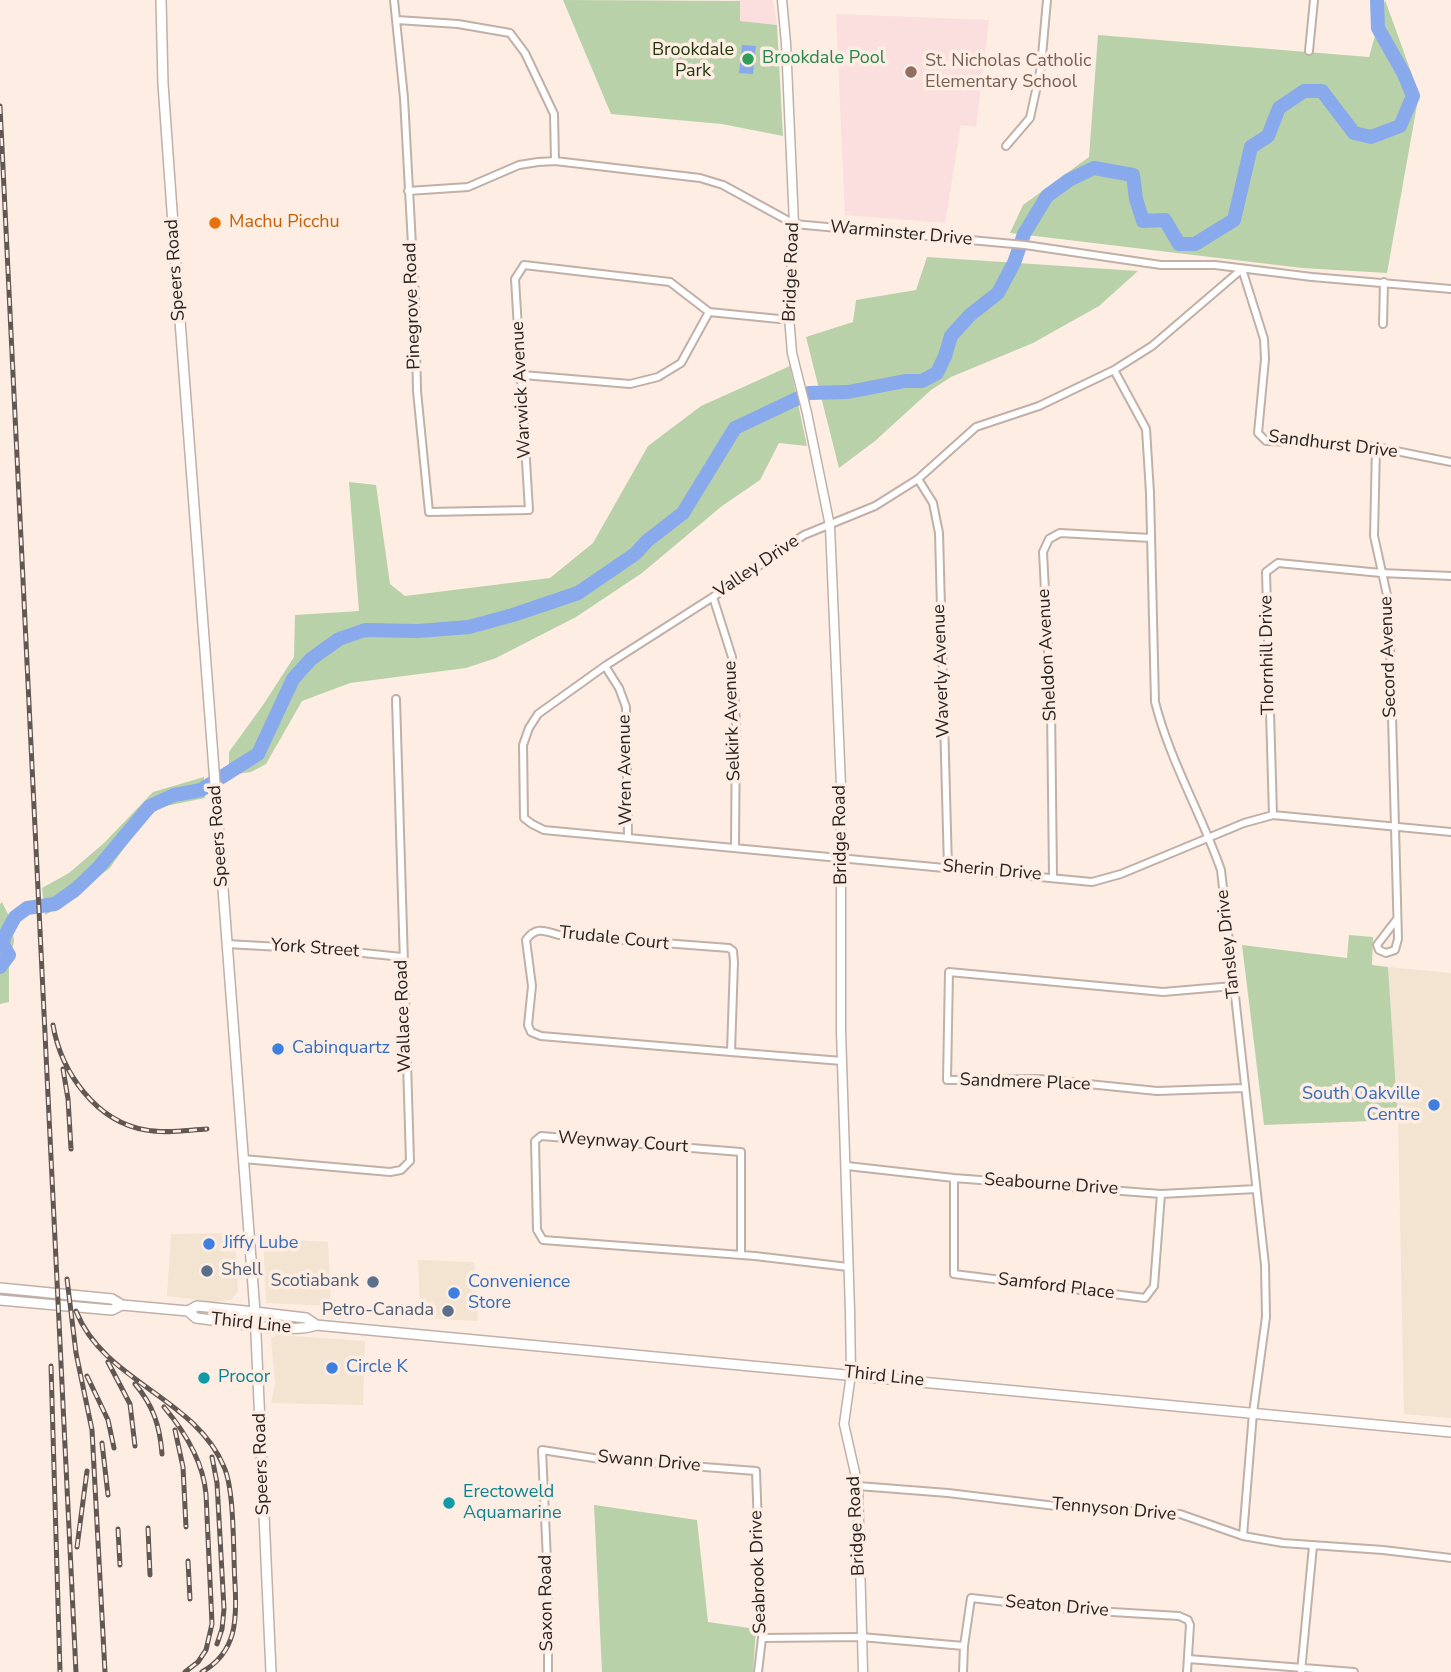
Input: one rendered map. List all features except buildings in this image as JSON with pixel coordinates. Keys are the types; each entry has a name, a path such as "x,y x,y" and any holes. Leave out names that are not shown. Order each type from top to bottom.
{"main road":[{"name":"Speers Road","path":"161,0 163,83 172,212 256,1325 271,1672"},
{"name":"Third Line","path":"0,1288 112,1299 122,1305 188,1311 197,1306 255,1312 306,1318 316,1325"},
{"name":"Third Line","path":"0,1300 112,1310 122,1305"},
{"name":"Third Line","path":"188,1311 196,1318 256,1325 305,1329 316,1325 1451,1432"}],"street":[{"name":"Pinegrove Road","path":"394,0 404,98 417,391 429,512 529,510"},
{"name":"Bridge Road","path":"782,0 794,224 789,317 792,353 830,526 842,857 842,1061 851,1374 844,1424 858,1486 863,1672"},
{"path":"1006,146 1030,118 1041,67 1047,0"},
{"path":"1308,51 1314,0"},
{"path":"397,20 458,24 510,33 525,53 554,114 555,161"},
{"name":"Warminster Drive","path":"408,191 468,187 519,165 555,161 700,178 723,185 794,224 1025,245 1161,265 1214,265 1451,289"},
{"name":"Warwick Avenue","path":"529,510 516,279 524,265 670,282 709,312"},
{"path":"1114,370 1152,346 1242,269"},
{"name":"Sandhurst Drive","path":"1242,269 1264,339 1265,359 1258,433 1261,437 1266,441 1376,447 1451,462"},
{"path":"1383,324 1384,282"},
{"path":"523,375 630,384 659,377 681,363 709,312 779,319 789,317"},
{"name":"Valley Drive","path":"524,818 523,745 528,728 538,713 804,535 875,506 918,479 976,428 1040,406 1114,370"},
{"name":"Tansley Drive","path":"1114,370 1146,429 1155,702 1161,726 1180,774 1222,870 1265,1265 1266,1317 1253,1413 1243,1536"},
{"name":"Secord Avenue","path":"1376,447 1374,536 1389,604 1398,939 1395,950 1386,953 1379,950 1377,945 1397,919"},
{"name":"Waverly Avenue","path":"918,479 933,503 939,533 948,868"},
{"name":"Sheldon Avenue","path":"1053,877 1051,707 1043,552 1049,539 1060,533 1151,538"},
{"name":"Thornhill Drive","path":"1273,815 1266,572 1278,563 1381,573"},
{"path":"1381,573 1451,576"},
{"name":"Selkirk Avenue","path":"713,597 732,657 736,723 735,847"},
{"name":"Wren Avenue","path":"605,666 619,688 626,708 628,837"},
{"name":"Wallace Road","path":"243,1159 390,1172 401,1170 410,1161 402,957 397,699"},
{"name":"Sherin Drive","path":"524,818 544,830 1092,881 1121,873 1244,823 1273,815 1451,832"},
{"name":"Trudale Court","path":"731,1052 734,962 733,951 729,948 559,935 539,930 533,931 526,940 531,986 527,1025 531,1032 541,1036 731,1052 842,1061"},
{"name":"York Street","path":"227,944 402,957"},
{"name":"Sandmere Place","path":"1233,986 1163,992 949,972 947,1080 1039,1079 1157,1091 1244,1087"},
{"name":"Weynway Court","path":"741,1255 741,1152 541,1136 535,1140 537,1230 543,1240 741,1255 848,1267"},
{"name":"Seabourne Drive","path":"847,1166 954,1178 1161,1194 1256,1189"},
{"name":"Samford Place","path":"954,1178 954,1273 1145,1298 1154,1286 1161,1194"},
{"name":"Swann Drive","path":"542,1450 600,1459 756,1471"},
{"name":"Saxon Road","path":"542,1450 548,1583 548,1672"},
{"name":"Seabrook Drive","path":"756,1471 762,1638 758,1672"},
{"name":"Tennyson Drive","path":"858,1486 948,1493 1064,1507 1180,1514 1243,1536 1313,1546 1451,1558"},
{"path":"1301,1670 1313,1546"},
{"name":"Seaton Drive","path":"964,1646 971,1598 1078,1610 1179,1616 1188,1620 1190,1625 1188,1658"},
{"path":"762,1638 861,1637 964,1646 963,1672"},
{"path":"1187,1672 1188,1658 1301,1670 1354,1672"}],"shaded area":[{"path":"732,0 773,0 777,25 739,21 740,1"},
{"name":"St. Nicholas Catholic Elementary School","path":"836,14 989,20 976,127 961,125 945,223 845,215"},
{"path":"1388,967 1451,973 1451,1418 1404,1414 1398,1120"},
{"path":"235,1233 238,1292 231,1300 215,1302 167,1296 171,1234"},
{"path":"263,1238 328,1242 331,1306 266,1303"},
{"path":"418,1260 474,1262 478,1321 420,1318"},
{"path":"277,1335 365,1341 363,1405 271,1403 275,1384 271,1338"}],"green space":[{"name":"Brookdale Park","path":"563,0 740,1 740,21 777,25 783,136 722,124 611,114"},
{"path":"1385,0 1419,94 1387,273 1302,268 1010,233 1023,205 1089,157 1098,35 1369,57"},
{"path":"927,257 1138,271 1099,306 1033,343 951,377 931,390 875,441 839,468 806,337 853,322 856,300 916,290"},
{"path":"790,366 807,446 779,443 760,480 722,506 642,573 576,617 496,658 466,668 350,683 302,701 266,764 251,772 229,775 229,752 294,657 295,615 359,611 349,482 376,485 390,584 405,596 550,578 593,543 648,446 701,406"},
{"path":"204,777 205,798 161,807 145,819 109,869 84,886 78,897 45,915 42,888 69,873 104,843 153,792"},
{"path":"2,902 11,920 14,941 9,964 9,1002 0,1004 0,904"},
{"path":"1349,935 1373,937 1372,965 1388,967 1398,1120 1264,1125 1242,945 1347,958"},
{"path":"594,1505 697,1520 708,1622 756,1629 753,1672 602,1672"}],"water":[{"name":"Brookdale Pool","path":"742,45 756,46 753,74 739,73"}],"waterway":[{"path":"0,967 9,955 3,945 4,937 15,917 27,908 55,904 76,889 98,868 150,806 174,795 201,790 258,754 293,679 311,659 339,639 365,630 418,631 469,627 578,593 635,554 683,513 735,428 809,393 848,392 905,381 922,381 937,373 951,336 970,315 998,293 1014,263 1024,234 1047,196 1069,180 1094,168 1133,175 1136,199 1143,221 1165,220 1179,244 1195,244 1234,220 1251,147 1268,136 1279,108 1304,91 1322,91 1354,133 1371,137 1400,126 1413,96 1378,28 1377,0"}],"railway":[{"path":"0,106 76,1672"},
{"path":"53,1025 57,1043 73,1077 97,1106 111,1117 146,1130 169,1132 207,1129"},
{"path":"63,1069 71,1149"},
{"path":"67,1279 76,1353 92,1430 105,1672"},
{"path":"76,1311 89,1335 107,1355 193,1423 210,1443 228,1478 232,1507 235,1622 222,1655 202,1672"},
{"path":"108,1362 130,1404 135,1446"},
{"path":"51,1366 60,1672"},
{"path":"87,1376 108,1420 114,1448"},
{"path":"135,1384 147,1400 154,1416 162,1454"},
{"path":"164,1407 192,1448 201,1470 206,1494 212,1624 206,1650 198,1662 185,1672"},
{"path":"175,1430 183,1467 186,1527"},
{"path":"102,1443 108,1495"},
{"path":"212,1457 217,1483 224,1609 217,1644"},
{"path":"77,1547 87,1471"},
{"path":"148,1528 150,1575"},
{"path":"118,1529 120,1565"},
{"path":"188,1561 190,1599"}],"place":[{"name":"Brookdale Pool","path":"748,59"},
{"name":"St. Nicholas Catholic Elementary School","path":"911,72"},
{"name":"Machu Picchu","path":"215,223"},
{"name":"Cabinquartz","path":"278,1049"},
{"name":"South Oakville Centre","path":"1434,1105"},
{"name":"Jiffy Lube","path":"209,1244"},
{"name":"Shell","path":"207,1271"},
{"name":"Scotiabank","path":"373,1282"},
{"name":"Convenience Store","path":"454,1293"},
{"name":"Petro-Canada","path":"448,1311"},
{"name":"Circle K","path":"332,1368"},
{"name":"Procor","path":"204,1378"},
{"name":"Erectoweld Aquamarine","path":"449,1503"}]}
